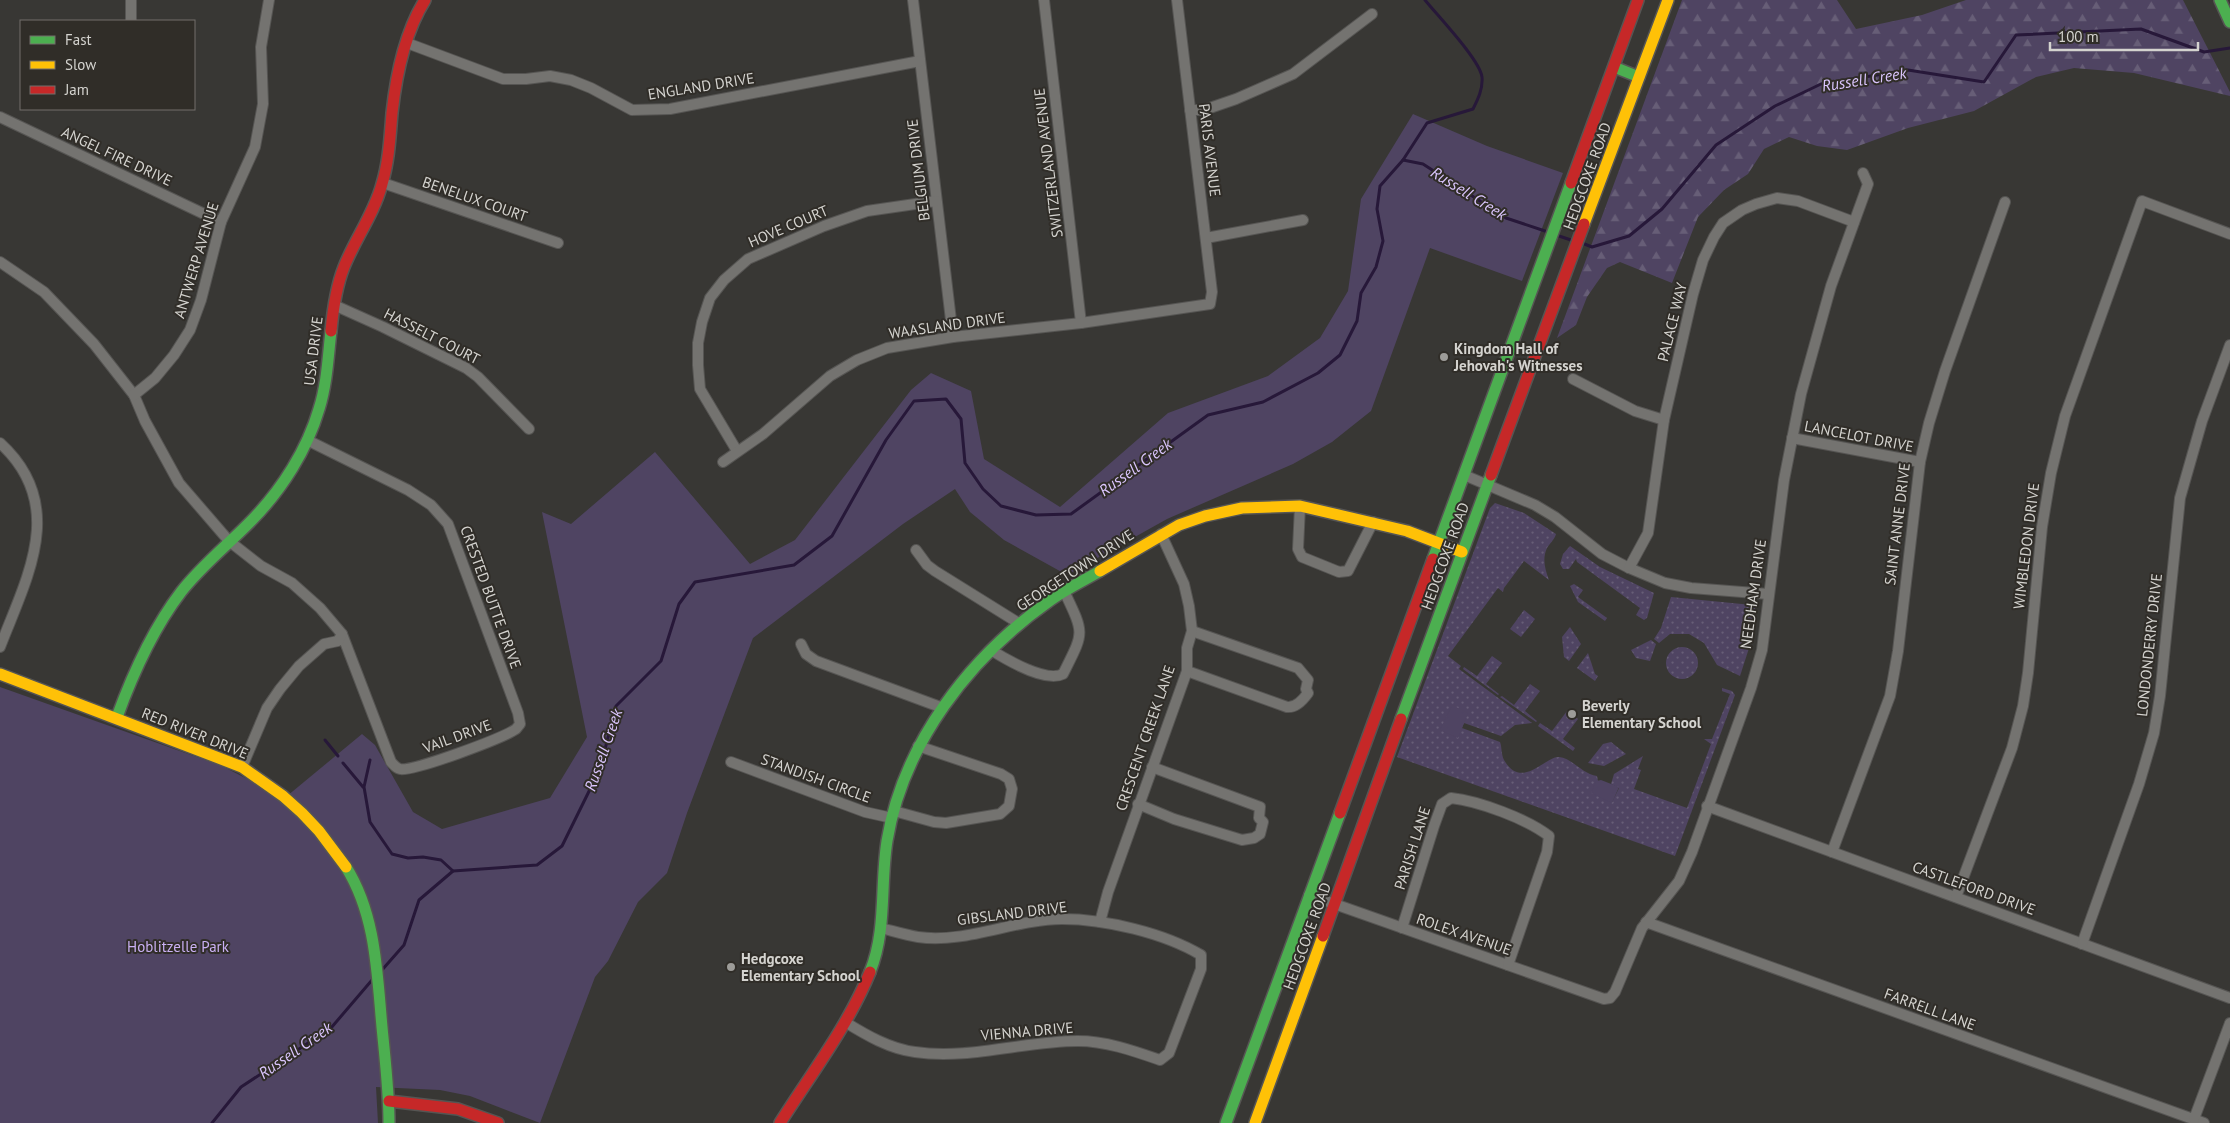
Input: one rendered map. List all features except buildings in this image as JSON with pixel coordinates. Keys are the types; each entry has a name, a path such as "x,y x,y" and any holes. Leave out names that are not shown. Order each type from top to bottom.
{"street":[{"path":"131,0 131,20"},
{"name":"ANTWERP AVENUE","path":"134,395 154,378 174,355 190,330 201,300 221,222 255,147 263,104 261,47 269,0"},
{"name":"USA DRIVE","path":"117,717 130,681 147,644 170,606 198,572 262,509 307,440 322,400 328,369 334,305 338,284 351,247 371,213 383,183 388,161 397,81 407,43 420,6 426,0"},
{"name":"BELGIUM DRIVE","path":"913,0 954,337"},
{"name":"SWITZERLAND AVENUE","path":"1044,0 1081,323"},
{"name":"PARIS AVENUE","path":"1177,0 1212,292 1210,304"},
{"name":"HEDGCOXE ROAD","path":"1226,1123 1638,0"},
{"name":"HEDGCOXE ROAD","path":"1255,1123 1487,484 1668,0"},
{"path":"2220,0 2229,20"},
{"path":"1190,110 1204,110 1236,99 1293,74 1372,14"},
{"name":"ENGLAND DRIVE","path":"407,43 504,79 550,76 571,80 591,88 632,110 670,109 920,60"},
{"path":"1614,67 1640,77"},
{"name":"ANGEL FIRE DRIVE","path":"0,117 221,222"},
{"name":"NEEDHAM DRIVE","path":"1610,998 1615,992 1642,928 1679,881 1692,852 1751,688 1762,650 1784,480 1792,438 1831,286 1868,184 1862,174"},
{"name":"BENELUX COURT","path":"383,183 558,243"},
{"name":"PALACE WAY","path":"1628,568 1648,533 1664,420 1701,268 1714,237 1724,223 1742,210 1777,198 1798,201 1854,222"},
{"name":"HOVE COURT","path":"737,451 700,389 698,343 702,322 710,298 748,258 824,226 867,211 936,201"},
{"name":"WIMBLEDON DRIVE","path":"1956,897 2012,748 2023,706 2042,527 2051,473 2064,416 2142,201 2230,234"},
{"name":"SAINT ANNE DRIVE","path":"1832,852 1890,696 1898,651 1920,462 1945,372 2005,202"},
{"path":"1206,238 1303,220"},
{"path":"0,262 44,292 94,344 134,395 145,421 179,483 229,541 261,566 292,583 320,608 342,634 338,640 324,644 299,666 280,689 267,708 242,767"},
{"name":"WAASLAND DRIVE","path":"723,462 763,434 830,376 857,360 887,348 954,337 1081,323 1210,304"},
{"name":"HASSELT COURT","path":"334,305 466,368 478,377 528,429"},
{"name":"LONDONDERRY DRIVE","path":"2082,944 2139,784 2154,734 2160,696 2180,498 2202,421 2230,345"},
{"path":"1574,379 1635,411 1664,420"},
{"name":"LANCELOT DRIVE","path":"1792,438 1920,462"},
{"name":"CRESTED BUTTE DRIVE","path":"307,440 408,490 431,504 448,524 518,713 520,724"},
{"path":"0,443 20,467 28,481 36,503 37,525 36,549 31,566 0,647"},
{"path":"1464,475 1535,506 1555,517 1602,554 1628,568 1665,583 1691,588 1768,594"},
{"path":"1300,506 1298,550 1302,557 1339,572 1348,571 1373,522"},
{"name":"GEORGETOWN DRIVE","path":"780,1123 845,1022 862,992 874,962 881,928 887,843 893,815 918,746 943,708 991,650 1020,624 1049,601 1161,534 1179,525 1213,514 1242,508 1300,506 1373,522 1462,552"},
{"name":"CRESCENT CREEK LANE","path":"1100,922 1108,892 1138,804 1187,671 1187,648 1192,631 1189,606 1184,584 1161,534"},
{"path":"916,550 934,571 1020,624"},
{"path":"991,650 1007,660 1046,676 1059,677 1063,674 1078,644 1081,629 1065,593"},
{"path":"1187,671 1286,707 1292,707 1308,693 1306,689 1308,680 1298,668 1192,631"},
{"name":"VAIL DRIVE","path":"342,634 391,762 400,770 411,769 510,733 520,724"},
{"path":"800,644 806,654 816,661 943,708"},
{"name":"RED RIVER DRIVE","path":"0,674 117,717 242,767 265,781 290,801 324,836 359,890 370,927 384,1049 389,1123"},
{"name":"STANDISH CIRCLE","path":"732,762 865,812 946,823 1000,814 1009,806 1012,789 1009,779 1002,774 918,746"},
{"path":"1138,804 1174,819 1242,840 1254,838 1260,834 1263,822 1260,818 1260,806 1152,767"},
{"name":"PARISH LANE","path":"1402,928 1442,804 1451,798 1463,799 1535,824 1549,836 1548,852 1508,965"},
{"name":"CASTLEFORD DRIVE","path":"1708,806 2230,998"},
{"name":"ROLEX AVENUE","path":"1309,895 1604,999 1610,998"},
{"name":"GIBSLAND DRIVE","path":"881,928 919,937 949,937 1062,919 1100,922 1120,925 1170,941 1187,947 1201,955"},
{"name":"FARRELL LANE","path":"1646,922 2199,1121"},
{"name":"VIENNA DRIVE","path":"845,1022 887,1044 913,1052 958,1053 1081,1041 1099,1043 1160,1060 1169,1052 1201,970 1201,955"},
{"path":"2199,1121 2230,1023"},
{"path":"389,1101 434,1104 466,1111 498,1123"}],"green space":[{"path":"1682,0 1837,0 1856,29 1922,15 1966,0 2183,0 2230,92 2230,96 2134,73 2074,68 2036,77 1974,111 1908,128 1847,150 1817,146 1789,137 1764,149 1748,174 1724,190 1698,217 1672,283 1620,262 1607,268 1587,297 1576,325 1557,338"},
{"name":"Hoblitzelle Park","path":"1413,114 1487,146 1563,173 1522,281 1430,248 1371,411 1332,442 1293,464 1167,519 1067,575 1004,540 970,512 955,489 903,524 753,638 687,813 667,873 638,902 608,961 595,977 540,1123 470,1096 440,1090 376,1087 378,1123 0,1123 0,687 222,766 259,785 281,801 362,734 375,745 413,812 442,829 550,798 587,737 542,512 571,524 655,452 750,564 795,540 911,390 931,373 971,391 984,459 1060,507 1168,413 1268,376 1320,338 1348,291 1361,199"},
{"path":"1495,503 1524,513 1556,534 1547,548 1544,560 1549,580 1524,561 1503,592 1498,588 1448,656 1461,666 1459,669 1532,723 1515,725 1501,736 1464,723 1462,728 1500,742 1504,760 1511,769 1518,772 1533,770 1553,758 1564,758 1592,775 1597,776 1598,781 1596,781 1612,802 1619,788 1611,784 1614,774 1643,756 1638,769 1641,770 1634,789 1687,808 1711,744 1704,739 1712,739 1730,694 1722,691 1722,688 1732,691 1735,695 1675,856 1397,757 1490,508"},
{"path":"1570,546 1600,567 1654,593 1647,618 1644,620 1636,615 1640,608 1577,562 1576,559 1569,569 1563,569 1560,564 1563,554"},
{"path":"1574,584 1583,590 1578,597 1607,618 1605,621 1578,602 1570,586"},
{"path":"1671,597 1752,605 1755,608 1750,645 1740,676 1717,665 1704,643 1689,634 1670,634 1659,643 1654,639 1661,628"},
{"path":"1524,610 1535,619 1521,637 1510,629"},
{"path":"1570,627 1581,644 1569,661 1564,657 1562,637"},
{"path":"1651,640 1656,644 1650,661 1636,658 1631,650"},
{"path":"1682,647 1688,648 1693,652 1697,657 1697,669 1693,674 1688,678 1682,679 1676,678 1671,674 1667,669 1666,663 1667,657 1671,652 1676,648"},
{"path":"1588,653 1595,674 1598,676 1595,681 1577,668"},
{"path":"1492,656 1502,663 1486,684 1498,695 1463,669 1464,667 1477,676"},
{"path":"1530,684 1540,691 1525,711 1536,722 1500,697 1502,696 1514,705"},
{"path":"1452,705 1468,713 1458,738 1440,730"},
{"path":"1567,711 1578,719 1563,739 1575,748 1573,751 1538,726 1540,723 1552,731"},
{"path":"1611,742 1626,754 1604,766 1588,763 1603,744"},
{"path":"1601,780 1619,787 1612,803 1591,793 1596,781"}],"waterway":[{"name":"Russell Creek","path":"382,970 404,945 419,900 453,871 537,865 562,846 600,769 616,706 661,661 679,604 695,582 794,565 832,536 886,440 914,401 946,399 961,419 965,463 983,489 1001,506 1036,515 1071,514 1208,415 1263,402 1318,373 1340,355 1357,321 1361,293 1376,267 1383,241 1377,209 1380,186 1403,160 1427,123 1473,109 1481,90 1482,77 1474,60 1425,0"},
{"name":"Russell Creek","path":"1582,243 1592,247 1629,236 1662,209 1716,145 1775,106 1821,84 1908,70 1984,82 2016,35 2141,29 2204,52 2230,48"},
{"name":"Russell Creek","path":"1403,160 1423,164 1506,218 1548,232"},
{"name":"Russell Creek","path":"1556,235 1574,241"},
{"path":"325,740 338,756"},
{"path":"370,760 364,787 370,822 392,854 408,858 423,857 441,860 453,871"},
{"path":"343,763 363,787"},
{"name":"Russell Creek","path":"212,1123 241,1087 331,1028 372,980"}],"traffic: fast":[{"path":"2220,0 2230,22"},
{"path":"1614,67 1639,77"},
{"path":"1433,559 1571,183"},
{"path":"117,717 144,652 171,606 198,573 264,507 283,482 300,454 308,439 322,400 331,331"},
{"path":"1401,719 1491,475"},
{"path":"870,972 879,940 887,841 895,805 908,771 924,738 944,706 992,649 1019,624 1048,602 1100,571"},
{"path":"1226,1123 1340,813"},
{"path":"346,867 364,905 373,945 387,1075 389,1123"}],"traffic: slow":[{"path":"1584,224 1668,0"},
{"path":"1100,571 1179,525 1205,516 1242,508 1300,506 1407,531 1462,552"},
{"path":"0,674 242,767 283,796 302,813 319,831 346,867"},
{"path":"1255,1123 1323,936"}],"traffic: jam":[{"path":"331,331 335,298 341,275 379,195 388,158 394,99 402,55 412,26 425,0"},
{"path":"1571,183 1638,0"},
{"path":"1491,475 1584,224"},
{"path":"1340,813 1433,559"},
{"path":"1323,936 1401,719"},
{"path":"780,1123 840,1031 870,972"},
{"path":"389,1101 458,1109 498,1123"}],"place":[{"name":"Kingdom Hall of Jehovah's Witnesses","path":"1444,357"},
{"name":"Beverly Elementary School","path":"1572,714"},
{"name":"Hedgcoxe Elementary School","path":"731,967"}]}
